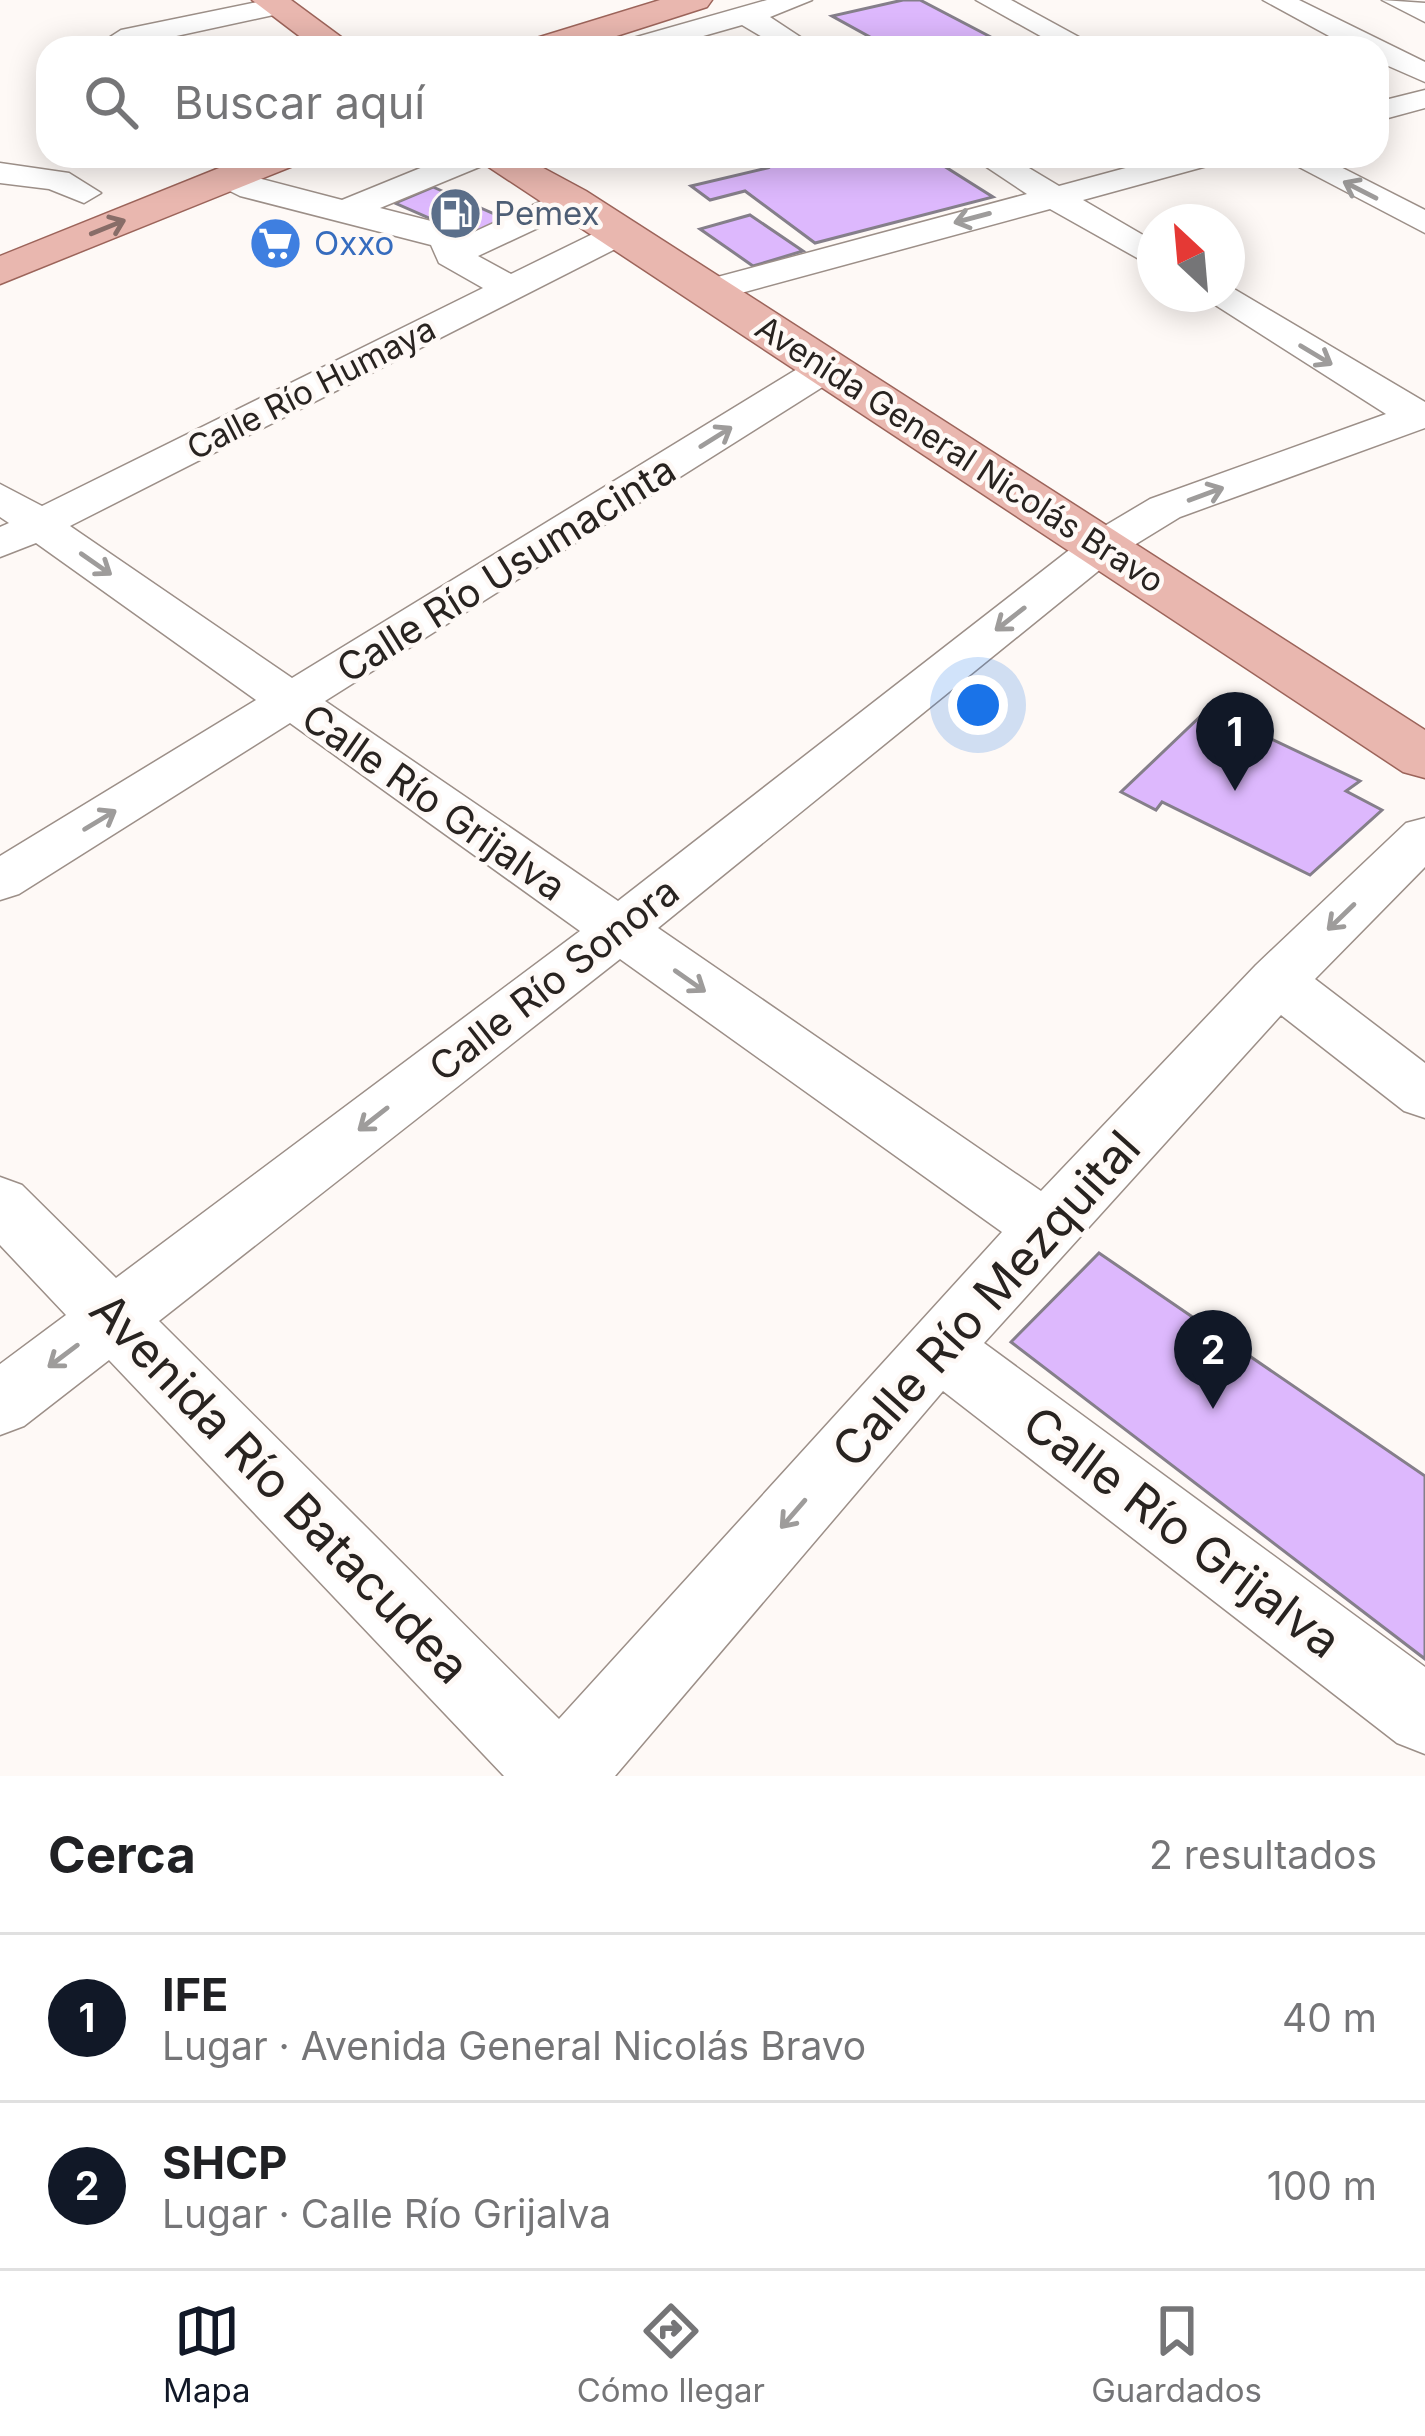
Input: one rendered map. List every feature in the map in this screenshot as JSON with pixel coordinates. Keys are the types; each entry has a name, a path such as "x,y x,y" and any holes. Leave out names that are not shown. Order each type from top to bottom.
{"main road":[{"path":"620,36 695,0"},
{"path":"273,3 321,36"},
{"path":"21,218 150,168"},
{"path":"0,271 253,168"},
{"name":"Avenida General Nicolás Bravo","path":"510,168 571,200 1425,758"}],"street":[{"path":"619,36 658,0"},
{"path":"623,36 798,0"},
{"path":"990,0 1060,36"},
{"path":"1277,0 1349,36"},
{"path":"1396,0 1425,14"},
{"path":"119,20 273,3"},
{"path":"743,14 781,36"},
{"path":"1389,56 1425,73"},
{"path":"1389,109 1425,99"},
{"path":"357,211 462,168"},
{"path":"1006,168 1137,246"},
{"path":"708,291 1161,168"},
{"path":"1317,168 1425,224"},
{"path":"0,173 57,180 84,193"},
{"path":"224,179 269,198 357,211 447,238 452,256 511,288"},
{"path":"452,256 571,200"},
{"name":"Calle Río Humaya","path":"13,522 621,233"},
{"path":"1245,311 1422,415"},
{"name":"Calle Río Usumacinta","path":"0,881 826,368"},
{"name":"Calle Río Sonora","path":"0,1404 618,931 1102,546 1165,508 1422,415"},
{"name":"Calle Río Grijalva","path":"13,522 292,703 1048,1230"},
{"name":"Calle Río Mezquital","path":"561,1776 939,1348 1276,980 1425,836"},
{"path":"1276,980 1425,1095"},
{"name":"Avenida Río Batacudea","path":"0,1203 561,1776"},
{"name":"Calle Río Grijalva","path":"939,1348 1425,1715"}],"building":[{"path":"920,0 989,36 868,36 832,16"},
{"path":"767,168 947,168 993,197 815,243 745,191 710,200 691,186"},
{"name":"Pemex","path":"433,187 515,223 477,239 395,203"},
{"name":"Pemex","path":"750,215 803,251 753,266 700,229"},
{"path":"1208,709 1360,781 1346,791 1382,810 1310,875 1162,802 1156,810 1121,792"},
{"path":"1099,1253 1425,1476 1425,1659 1011,1342"}],"place":[{"name":"Pemex","path":"455,213"},
{"name":"Oxxo","path":"275,243"},
{"name":"IFE","path":"1235,791"},
{"name":"SHCP","path":"1213,1409"}]}
